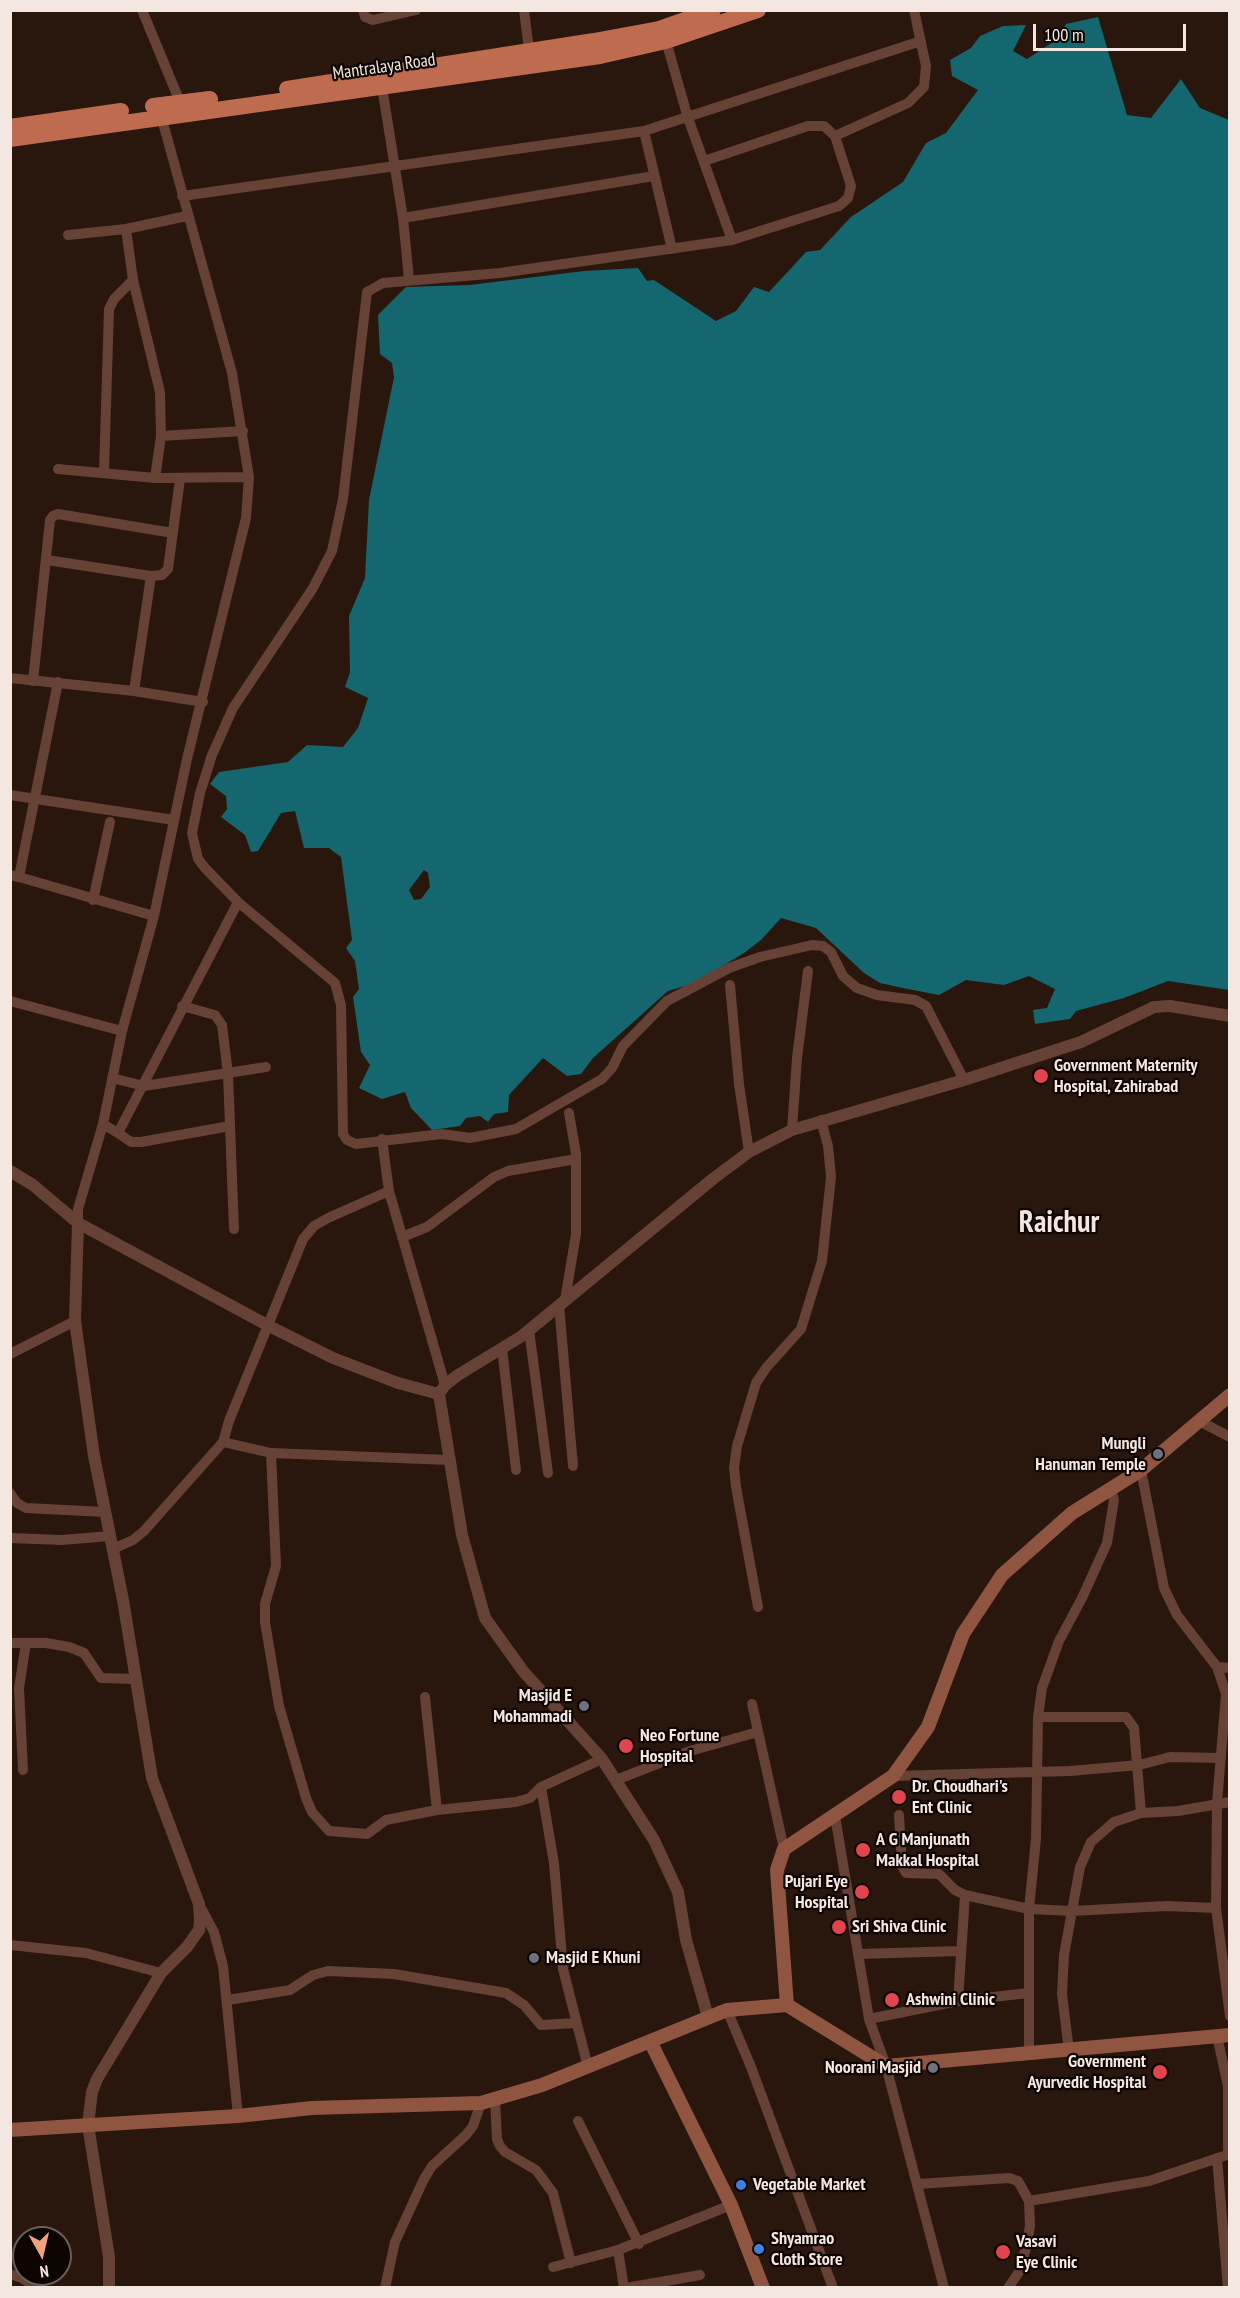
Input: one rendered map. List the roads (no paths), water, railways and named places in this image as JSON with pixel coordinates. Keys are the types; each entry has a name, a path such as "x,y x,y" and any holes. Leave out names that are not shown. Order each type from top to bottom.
{"highway":[{"name":"Mantralaya Road","path":"160,111 180,102 255,94 659,29 713,10"},
{"name":"Mantralaya Road","path":"10,140 160,111 382,87 600,56 666,41 758,10"},
{"path":"10,127 160,111"}],"main road":[{"path":"787,2005 777,1869 784,1849 894,1776 928,1727 963,1634 1002,1575 1072,1513 1141,1470 1230,1395"},
{"path":"10,2130 238,2116 312,2108 481,2103 588,2067 727,2010 787,2005 886,2066 1223,2036"},
{"path":"651,2043 731,2205 763,2288"}],"street":[{"path":"141,10 180,102"},
{"path":"363,10 365,17 373,20 416,10"},
{"path":"524,10 529,50"},
{"path":"835,136 908,103 918,96 924,87 927,77 914,10"},
{"path":"666,41 688,118 732,240"},
{"path":"182,196 644,131 921,41"},
{"path":"382,87 403,218 409,279"},
{"path":"160,111 232,373 249,477 246,518 174,820 154,916 122,1031 103,1124 78,1209 75,1321 94,1456 112,1543 152,1778 199,1905 214,1932 228,2000 238,2116"},
{"path":"704,161 808,126 824,126 835,136 851,186 848,198 839,206 732,240 500,273 409,279 382,283 368,292 343,499 332,551 314,588 233,708 212,755 200,793 192,833 193,846 198,859 238,902 335,983 341,1005 343,1134 347,1140 356,1144 382,1139 442,1134 470,1138 516,1129 603,1079 612,1068 623,1046 667,1000 729,968 760,957 812,945 823,946 831,952 843,976 857,988 877,995 915,1000 926,1005 964,1080"},
{"path":"644,131 672,249"},
{"path":"403,218 654,176"},
{"path":"68,235 126,229 187,216"},
{"path":"126,229 133,280 160,392 161,436 156,478"},
{"path":"104,472 106,333 109,309 114,299 133,280"},
{"path":"161,436 243,431"},
{"path":"58,469 156,478 249,477"},
{"path":"47,560 151,576 162,575 168,569 180,479"},
{"path":"33,681 50,520 58,514 173,533"},
{"path":"134,691 151,576"},
{"path":"10,678 134,691 203,702"},
{"path":"58,682 36,799 15,876 154,916"},
{"path":"10,795 174,820"},
{"path":"93,900 110,822"},
{"path":"118,1133 238,902"},
{"path":"792,1130 797,1059 808,971"},
{"path":"730,985 739,1084 749,1152"},
{"path":"10,1001 122,1031"},
{"path":"182,1006 219,1018 228,1074 234,1229"},
{"path":"10,1171 33,1185 78,1223 269,1326 333,1358 398,1383 442,1390 529,1330 749,1152 792,1130 964,1080 1081,1042 1154,1007 1170,1006 1230,1016"},
{"path":"112,1078 144,1086 266,1068"},
{"path":"569,1113 576,1160 576,1234 562,1302 573,1466"},
{"path":"758,1607 736,1487 737,1446 756,1383 766,1368 801,1329 822,1261 831,1177 828,1146 821,1120"},
{"path":"103,1124 131,1142 141,1143 230,1126"},
{"path":"382,1139 389,1191 442,1390 449,1460 462,1535 485,1618 523,1671 602,1759 654,1840 678,1892 686,1940 708,2017"},
{"path":"402,1237 427,1227 494,1176 508,1171 576,1160"},
{"path":"10,1538 112,1543 134,1540 144,1531 223,1442 229,1421 303,1239 314,1226 389,1191"},
{"path":"10,1354 75,1321"},
{"path":"529,1330 548,1473"},
{"path":"502,1348 516,1470"},
{"path":"1199,1421 1230,1437"},
{"path":"223,1442 271,1453 388,1460 449,1460"},
{"path":"271,1453 276,1566 265,1604 265,1622 279,1706 312,1812 329,1831 367,1834 386,1820 437,1810 516,1802 530,1798 541,1787 602,1759"},
{"path":"1141,1470 1164,1588 1177,1615 1217,1667 1226,1694 1227,1727 1220,1758 1217,1803 1216,1908 1230,2016"},
{"path":"1029,2055 1029,1910 1036,1839 1038,1717 1042,1688 1059,1641 1107,1543 1114,1500 1111,1489"},
{"path":"10,1493 17,1503 26,1508 105,1512"},
{"path":"10,1643 69,1647 84,1653 101,1678 135,1679"},
{"path":"23,1770 19,1688 26,1643"},
{"path":"1217,1667 1230,1668"},
{"path":"425,1697 437,1810"},
{"path":"752,1704 784,1849"},
{"path":"1038,1717 1126,1717 1134,1728 1139,1765 1141,1813"},
{"path":"616,1780 690,1751 758,1732"},
{"path":"894,1776 1038,1772 1139,1765 1170,1757 1220,1758"},
{"path":"541,1787 554,1863 563,1969 588,2067"},
{"path":"1069,2051 1062,1994 1080,1867 1091,1842 1114,1822 1141,1813 1178,1811 1230,1802"},
{"path":"899,1815 902,1866 906,1873 939,1874 955,1890 965,1895 1029,1910 1072,1911 1166,1906 1216,1908"},
{"path":"835,1816 869,2019 886,2066 944,2288"},
{"path":"958,2001 965,1895"},
{"path":"109,2288 109,2257 88,2125 97,2079 161,1973 187,1947 199,1930 199,1905"},
{"path":"10,1945 86,1953 161,1973"},
{"path":"858,1954 962,1951"},
{"path":"228,2000 290,1990 313,1975 328,1971 394,1974 506,1993 524,2005 541,2025 576,2024"},
{"path":"869,2019 958,2001 1028,1993"},
{"path":"727,2010 751,2067 833,2288"},
{"path":"1223,2036 1228,2086 1225,2155 1228,2288"},
{"path":"495,2098 497,2139 500,2146 505,2152 536,2170 553,2193 571,2263"},
{"path":"385,2288 395,2242 424,2179 432,2166 473,2126 481,2103"},
{"path":"578,2121 639,2244"},
{"path":"1029,2201 1149,2181 1225,2155"},
{"path":"918,2184 1009,2178 1018,2181 1029,2201 1030,2226 1019,2272 1008,2288"},
{"path":"553,2267 639,2244 731,2205"},
{"path":"618,2250 625,2288 700,2275"},
{"path":"10,2274 22,2278 36,2288"}],"water":[{"path":"1098,17 1127,115 1151,118 1181,79 1200,108 1229,120 1229,990 1168,981 1124,998 1076,1011 1070,1019 1035,1024 1033,1010 1047,1008 1055,989 1029,976 1004,985 966,980 939,995 880,983 864,973 816,928 781,918 761,940 744,953 692,984 668,991 593,1058 581,1074 567,1076 543,1058 509,1095 508,1112 494,1114 488,1122 480,1116 466,1118 460,1126 432,1130 411,1108 405,1092 382,1099 359,1088 370,1065 361,1052 353,997 359,989 355,961 346,948 352,940 341,857 329,848 304,848 295,811 281,813 258,851 251,852 245,835 221,817 227,809 226,796 210,784 219,772 288,762 307,745 343,747 358,728 368,698 345,687 350,672 349,616 365,578 369,500 394,377 392,363 380,354 378,315 406,287 470,285 584,271 638,268 647,281 654,280 716,321 736,311 754,287 769,292 806,252 820,250 851,217 903,182 926,143 946,133 978,90 952,76 950,60 971,48 980,36 1003,26 1026,25 1013,51 1027,59 1056,40 1066,24","holes":["424,870 428,873 430,887 421,899 414,900 409,890"]}],"place":[{"name":"Government Maternity Hospital, Zahirabad","path":"1041,1076"},
{"name":"Mungli Hanuman Temple","path":"1158,1454"},
{"name":"Masjid E Mohammadi","path":"584,1706"},
{"name":"Neo Fortune Hospital","path":"626,1746"},
{"name":"Dr. Choudhari's Ent Clinic","path":"899,1797"},
{"name":"A G Manjunath Makkal Hospital","path":"863,1850"},
{"name":"Pujari Eye Hospital","path":"862,1892"},
{"name":"Sri Shiva Clinic","path":"839,1927"},
{"name":"Masjid E Khuni","path":"534,1958"},
{"name":"Ashwini Clinic","path":"892,2000"},
{"name":"Noorani Masjid","path":"933,2068"},
{"name":"Government Ayurvedic Hospital","path":"1160,2072"},
{"name":"Vegetable Market","path":"741,2185"},
{"name":"Shyamrao Cloth Store","path":"759,2249"},
{"name":"Vasavi Eye Clinic","path":"1003,2252"}],"district":[{"name":"Raichur","path":"1059,1223"}]}
